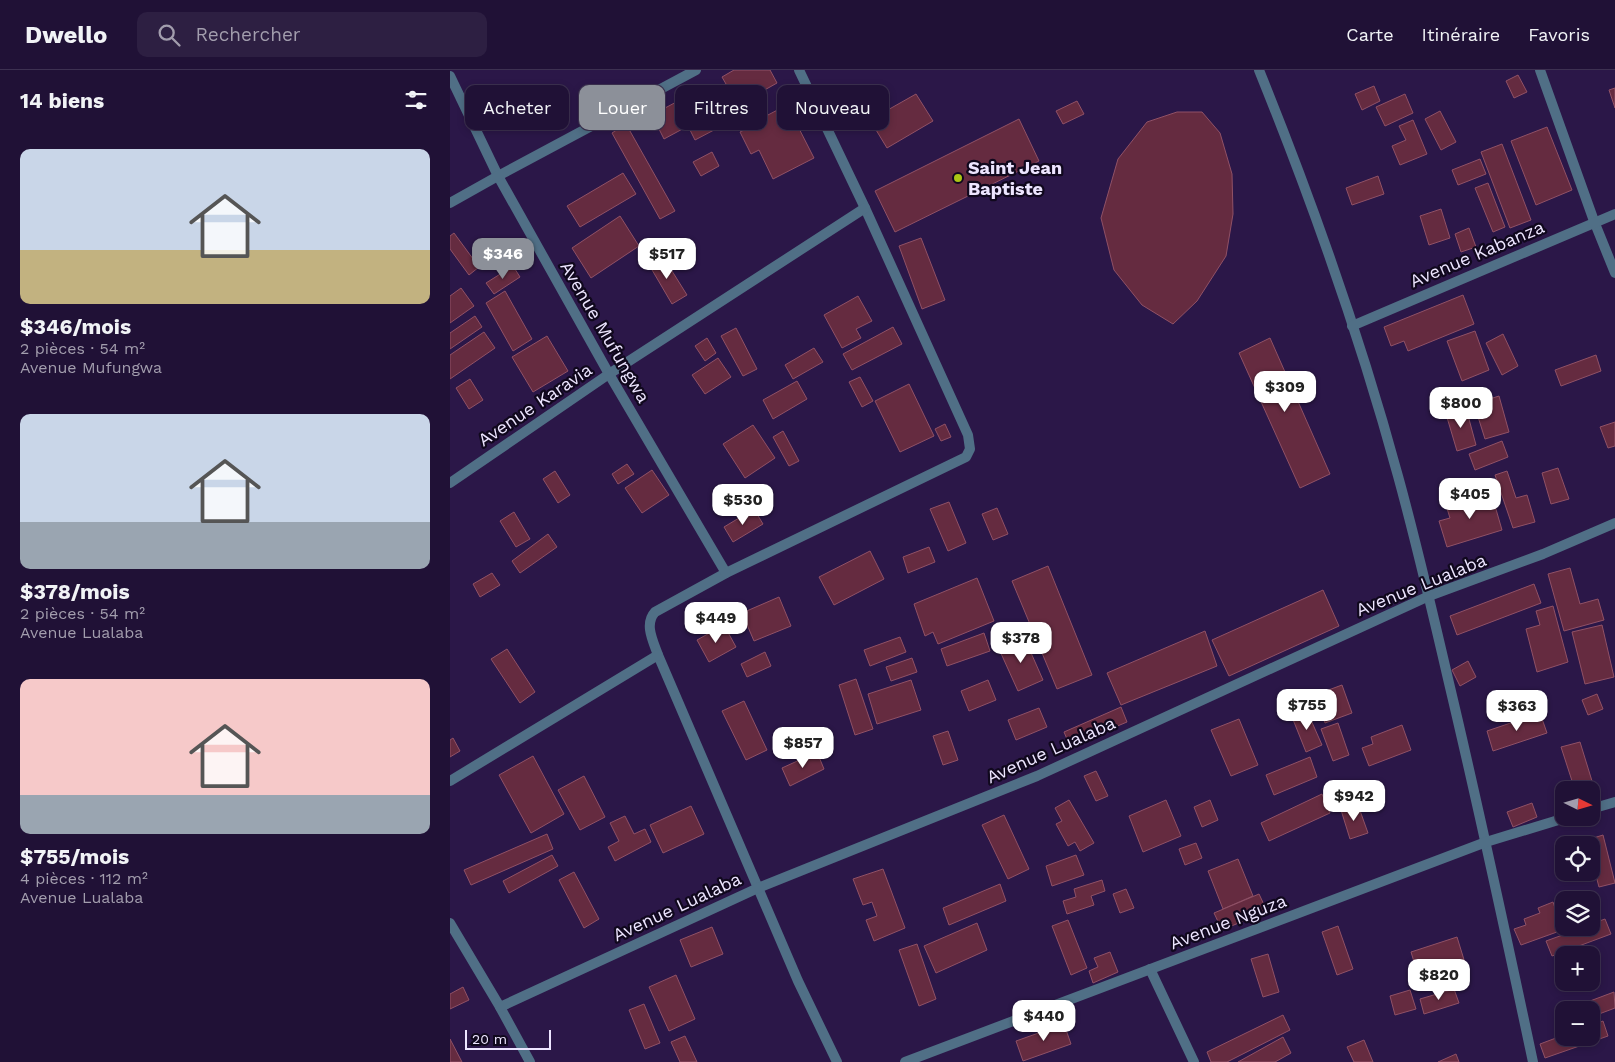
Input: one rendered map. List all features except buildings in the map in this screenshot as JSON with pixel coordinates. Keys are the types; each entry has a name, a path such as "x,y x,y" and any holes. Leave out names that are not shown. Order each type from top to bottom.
{"street":[{"path":"450,203 696,70"},
{"path":"798,70 865,208 968,435 969,453 966,457 726,573 655,612 651,617 649,626 658,655 798,981 837,1062"},
{"path":"1259,70 1298,169 1352,326 1398,476 1429,596 1486,842 1533,1062"},
{"path":"1540,70 1594,222 1615,273"},
{"name":"Avenue Mufungwa","path":"450,76 498,176 609,374 726,573"},
{"name":"Avenue Karavia","path":"450,483 609,374 865,208"},
{"name":"Avenue Kabanza","path":"1352,326 1615,214"},
{"name":"Avenue Lualaba","path":"500,1007 758,888 1037,776 1429,596 1543,554 1615,523"},
{"path":"450,781 658,655"},
{"path":"1600,806 1615,802"},
{"name":"Avenue Nguza","path":"905,1062 1486,842 1555,821"},
{"path":"450,923 530,1062"},
{"path":"1150,969 1194,1062"}],"place":[{"name":"Saint Jean Baptiste","path":"958,178"}]}
